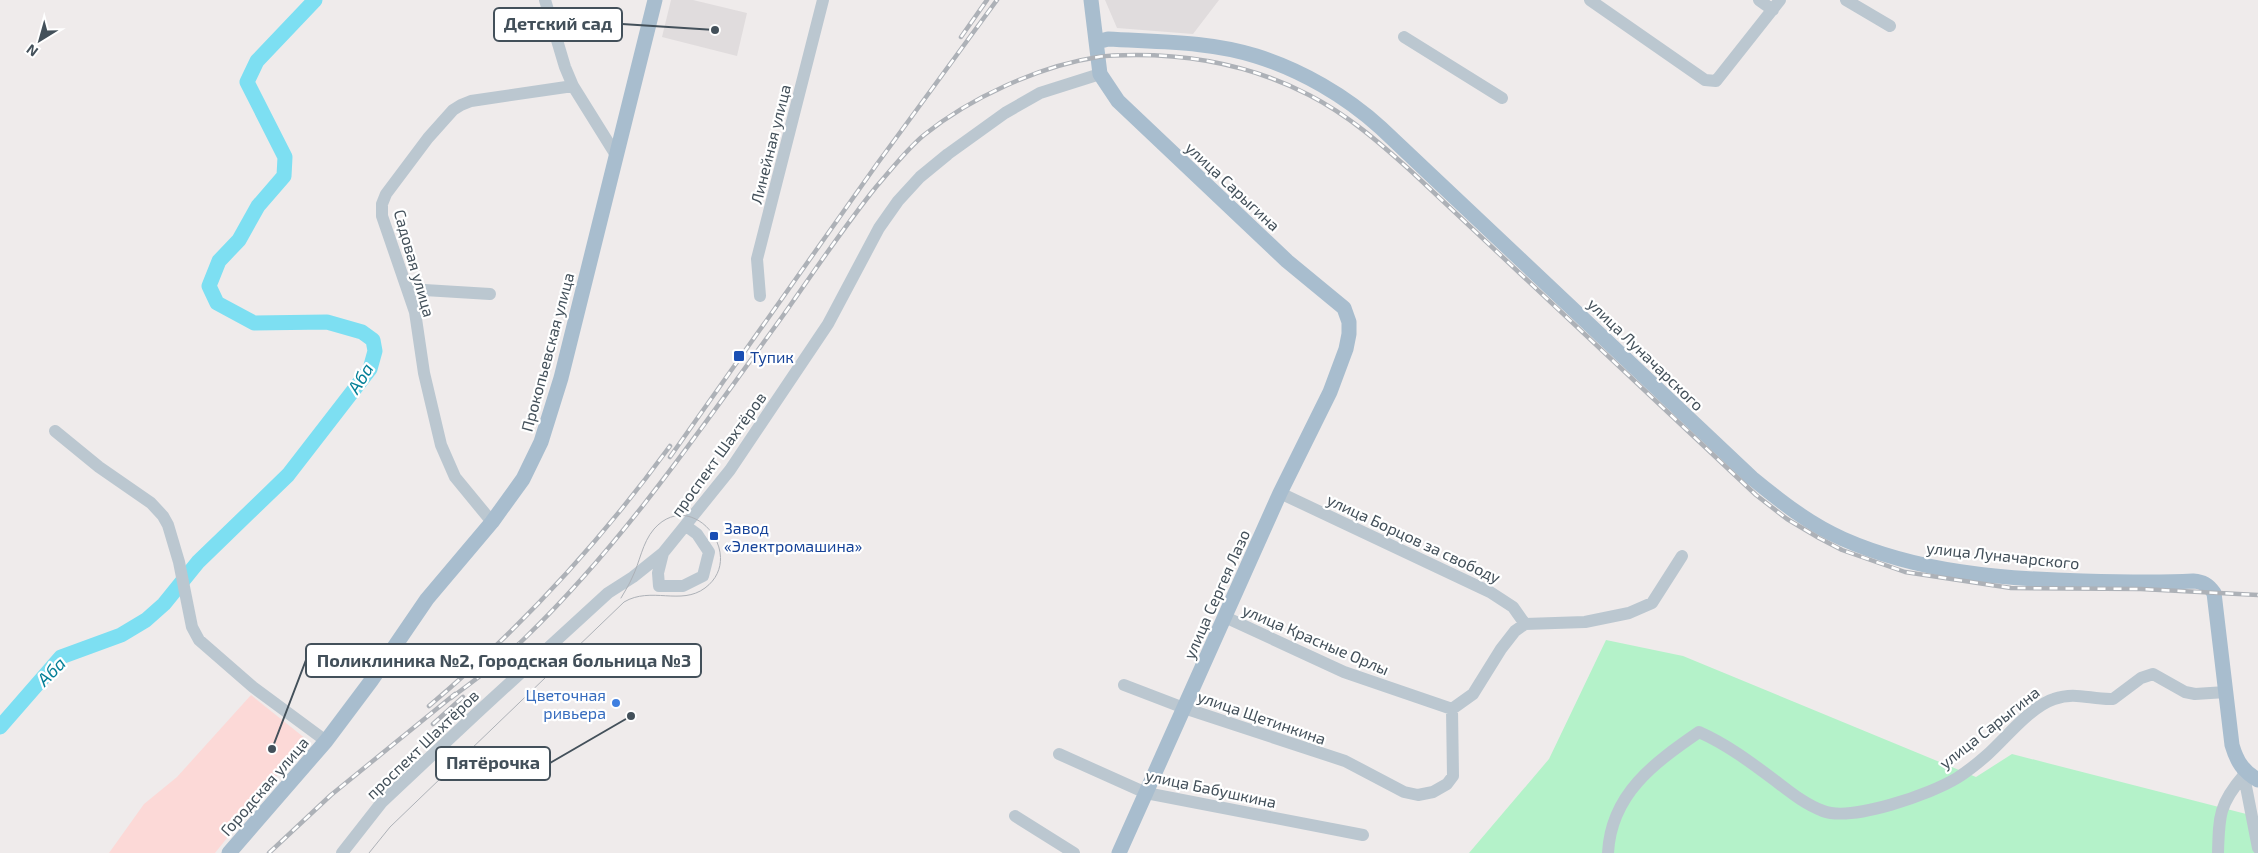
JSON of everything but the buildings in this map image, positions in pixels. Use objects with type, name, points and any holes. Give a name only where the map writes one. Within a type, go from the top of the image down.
[{"type":"main road","name":"Прокопьевская улица","points":[[326,741],[427,599],[492,522],[523,479],[541,442],[561,378],[655,0]]},
{"type":"main road","name":"улица Сарыгина","points":[[1091,0],[1092,22],[1097,42],[1100,74],[1118,101],[1287,261],[1344,308],[1349,322],[1346,349]]},
{"type":"main road","name":"улица Луначарского","points":[[1097,42],[1108,39],[1192,44],[1254,55],[1286,67],[1339,95],[1381,128],[1752,478],[1816,525],[1841,538],[1869,550],[1916,564],[1974,573],[2042,580],[2114,582],[2193,581],[2202,582],[2209,586],[2214,593],[2226,692]]},
{"type":"main road","name":"улица Сергея Лазо","points":[[1119,853],[1280,493],[1330,392],[1346,349]]},
{"type":"main road","points":[[2226,692],[2232,745],[2236,760],[2248,774]]},
{"type":"main road","name":"Городская улица","points":[[229,853],[326,741]]},
{"type":"street","points":[[545,0],[565,67],[573,86],[616,155]]},
{"type":"street","name":"Линейная улица","points":[[760,296],[757,260],[823,0]]},
{"type":"street","points":[[1590,0],[1705,80],[1716,81],[1777,5],[1759,0]]},
{"type":"street","points":[[1846,0],[1890,26]]},
{"type":"street","points":[[1404,37],[1502,98]]},
{"type":"street","name":"проспект Шахтёров","points":[[342,853],[382,802],[478,712],[608,593],[663,553],[743,452],[828,324],[879,228],[898,201],[920,177],[948,154],[1005,113],[1040,93],[1100,74]]},
{"type":"street","name":"Садовая улица","points":[[492,522],[455,477],[441,445],[424,373],[415,312],[387,233],[382,216],[382,204],[386,194],[428,138],[452,110],[471,101],[573,86]]},
{"type":"street","points":[[408,289],[490,294]]},
{"type":"street","points":[[55,431],[99,467],[159,510],[168,525],[179,562],[192,627],[199,640],[253,688],[326,741]]},
{"type":"street","name":"улица Борцов за свободу","points":[[1280,493],[1496,595],[1513,607],[1525,624]]},
{"type":"street","points":[[663,553],[658,572],[659,586],[683,586],[703,576],[709,552],[698,534],[686,526]]},
{"type":"street","points":[[1452,709],[1473,694],[1501,649],[1515,631],[1525,624],[1585,622],[1629,613],[1652,603],[1682,556]]},
{"type":"street","name":"улица Красные Орлы","points":[[1225,617],[1344,672],[1452,709]]},
{"type":"street","name":"улица Сарыгина","points":[[1608,853],[1609,834],[1619,807],[1631,787],[1654,766],[1699,732],[1717,740],[1741,756],[1801,801],[1825,812],[1846,814],[1870,810],[1928,793],[1956,778],[1987,755],[2034,711],[2052,699],[2074,694],[2113,699],[2141,678],[2153,674],[2185,692],[2195,694],[2226,692]]},
{"type":"street","name":"улица Щетинкина","points":[[1124,685],[1184,708],[1345,761],[1404,792],[1418,795],[1433,792],[1447,784],[1453,776],[1452,709]]},
{"type":"street","name":"улица Бабушкина","points":[[1059,754],[1146,793],[1363,835]]},
{"type":"street","points":[[2248,774],[2258,849]]},
{"type":"street","points":[[2218,853],[2221,811],[2228,794],[2248,774]]},
{"type":"street","points":[[1014,816],[1074,853]]},
{"type":"shaded area","points":[[671,0],[693,0],[747,13],[737,56],[662,37]]},
{"type":"shaded area","points":[[1105,0],[1219,0],[1193,34],[1117,28]]},
{"type":"shaded area","points":[[251,695],[306,739],[215,853],[109,853],[144,804],[177,777]]},
{"type":"green space","points":[[1606,640],[1683,656],[1976,777],[2012,754],[2258,817],[2258,853],[1469,853],[1549,759]]},
{"type":"waterway","name":"Аба","points":[[0,727],[61,657],[121,635],[146,620],[164,604],[198,562],[288,475],[370,369],[375,351],[373,340],[362,332],[327,322],[254,323],[217,303],[209,286],[219,261],[239,240],[258,206],[284,176],[285,157],[247,82],[257,61],[315,0]]},
{"type":"tram line","points":[[369,853],[390,827],[624,602],[634,598],[655,595],[686,596],[705,588],[717,575],[721,559],[718,544],[710,530],[698,520],[684,516],[669,518],[654,529],[644,546],[635,572],[621,598]]},
{"type":"railway","points":[[961,37],[987,0]]},
{"type":"railway","points":[[670,457],[877,164],[997,0]]},
{"type":"railway","points":[[451,698],[490,669],[517,645],[562,600],[629,523],[692,442],[876,187],[917,141],[962,108],[1006,86],[1029,76],[1075,61],[1112,55],[1181,57],[1225,64],[1289,85],[1337,111],[1376,140],[1412,172],[1756,495],[1787,519],[1842,550],[1905,572],[2011,588],[2141,589],[2258,595]]},
{"type":"railway","points":[[429,706],[463,677],[557,583],[616,516],[670,446]]},
{"type":"railway","points":[[269,853],[331,795],[455,694]]},
{"type":"railway","points":[[433,724],[463,697]]},
{"type":"place","name":"Детский сад","points":[[715,30]]},
{"type":"place","name":"Тупик","points":[[739,356]]},
{"type":"place","name":"Завод «Электромашина»","points":[[714,536]]},
{"type":"place","name":"Цветочная ривьера","points":[[616,703]]},
{"type":"place","name":"Пятёрочка","points":[[631,716]]},
{"type":"place","name":"Поликлиника №2, Городская больница №3","points":[[272,749]]}]
